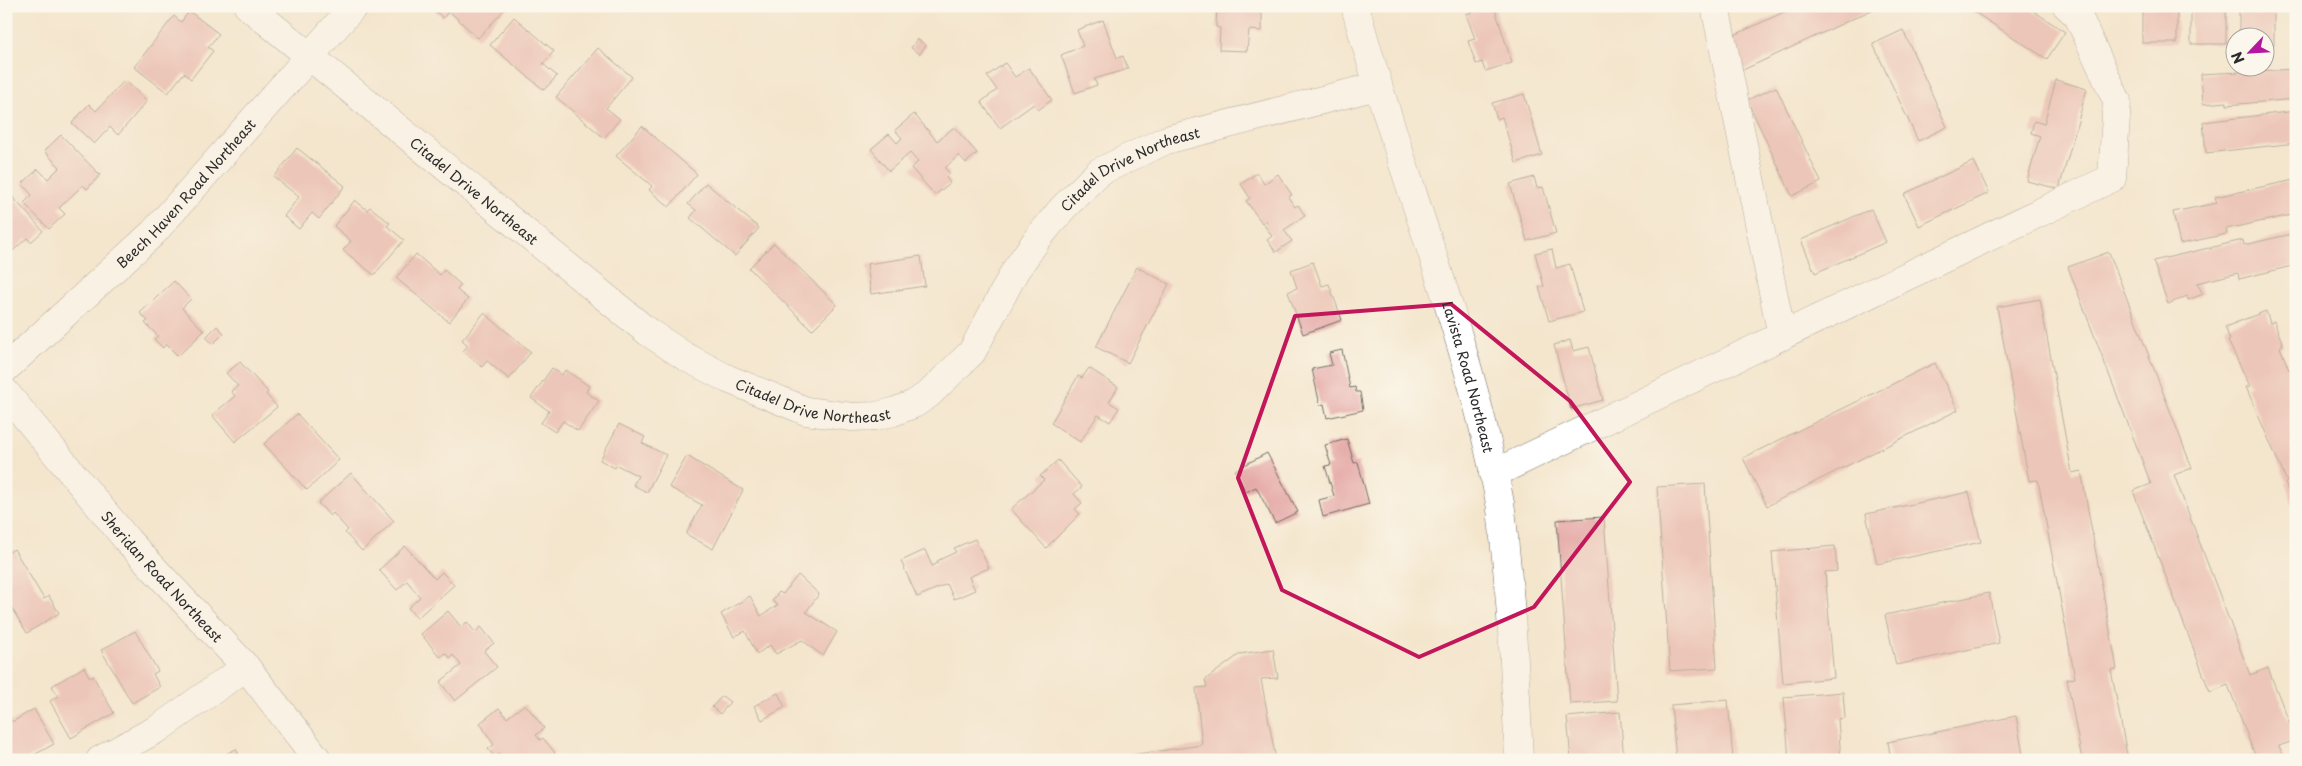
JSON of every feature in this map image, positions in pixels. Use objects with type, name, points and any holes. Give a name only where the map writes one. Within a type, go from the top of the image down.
[{"type":"street","name":"Citadel Drive Northeast","points":[[248,6],[655,337],[686,357],[728,379],[781,402],[806,411],[852,417],[876,416],[914,404],[929,394],[952,373],[972,352],[1015,271],[1038,238],[1099,172],[1166,140],[1376,86]]},
{"type":"street","name":"Beech Haven Road Northeast","points":[[6,368],[153,232],[354,6]]},
{"type":"street","name":"Lavista Road Northeast","points":[[1355,6],[1376,86],[1461,347],[1485,432],[1500,505],[1509,583],[1519,760]]},
{"type":"street","points":[[1716,6],[1782,336]]},
{"type":"street","points":[[1493,474],[2112,178],[2117,101],[2078,16],[2067,6]]},
{"type":"street","name":"Sheridan Road Northeast","points":[[6,393],[128,541],[246,668],[318,760]]},
{"type":"street","points":[[100,760],[159,728],[246,668]]},
{"type":"highlighted area","points":[[1451,304],[1570,401],[1630,482],[1534,607],[1419,657],[1282,590],[1238,478],[1295,316]]},
{"type":"building","points":[[430,6],[508,6],[478,38],[449,11],[443,18]]},
{"type":"building","points":[[1217,6],[1262,6],[1262,31],[1249,30],[1247,51],[1219,50],[1220,28],[1216,27]]},
{"type":"building","points":[[1494,6],[1512,63],[1485,71],[1482,62],[1476,64],[1468,41],[1475,39],[1466,14]]},
{"type":"building","points":[[1797,6],[1880,6],[1743,70],[1728,38]]},
{"type":"building","points":[[1965,6],[2026,6],[2065,32],[2047,59]]},
{"type":"building","points":[[2142,8],[2177,8],[2177,43],[2142,43]]},
{"type":"building","points":[[2239,8],[2274,9],[2274,28],[2239,28]]},
{"type":"building","points":[[2191,9],[2226,9],[2224,44],[2191,44]]},
{"type":"building","points":[[189,11],[219,34],[208,47],[213,51],[191,79],[184,73],[168,93],[134,67],[174,16],[181,22]]},
{"type":"building","points":[[514,17],[554,51],[543,64],[557,76],[544,90],[490,45]]},
{"type":"building","points":[[1103,20],[1117,58],[1123,56],[1128,69],[1094,79],[1097,85],[1075,93],[1061,55],[1083,46],[1077,30]]},
{"type":"building","points":[[1903,30],[1947,127],[1918,141],[1873,44]]},
{"type":"building","points":[[917,39],[926,45],[920,54],[911,48]]},
{"type":"building","points":[[598,48],[632,77],[606,108],[620,119],[604,138],[556,97]]},
{"type":"building","points":[[1005,63],[1015,77],[1029,68],[1052,100],[1038,110],[1034,104],[1000,128],[981,102],[997,90],[987,76]]},
{"type":"building","points":[[2296,69],[2296,99],[2227,105],[2227,102],[2203,104],[2201,74],[2224,73],[2224,78],[2274,78],[2274,70]]},
{"type":"building","points":[[125,80],[147,101],[118,135],[110,127],[94,144],[72,123],[89,104],[96,111]]},
{"type":"building","points":[[2056,80],[2087,89],[2059,189],[2027,181],[2040,136],[2031,133],[2034,121],[2044,124]]},
{"type":"building","points":[[1776,87],[1821,182],[1792,196],[1747,100]]},
{"type":"building","points":[[1524,94],[1542,155],[1516,163],[1502,117],[1497,119],[1492,103]]},
{"type":"building","points":[[2296,111],[2296,143],[2206,153],[2203,122]]},
{"type":"building","points":[[914,114],[937,141],[954,127],[977,153],[966,163],[959,155],[945,168],[950,174],[946,177],[950,183],[935,195],[911,168],[918,162],[910,153],[889,171],[871,149],[889,134],[897,143],[902,138],[895,130]]},
{"type":"building","points":[[642,126],[697,174],[669,207],[649,190],[652,186],[616,156]]},
{"type":"building","points":[[61,135],[100,175],[87,189],[83,185],[59,208],[65,214],[49,229],[24,203],[32,195],[22,184],[38,169],[48,179],[60,167],[44,151]]},
{"type":"building","points":[[297,148],[345,186],[319,219],[312,213],[299,229],[284,216],[299,197],[274,177]]},
{"type":"building","points":[[1974,161],[1989,193],[1919,226],[1904,194]]},
{"type":"building","points":[[1257,173],[1264,184],[1278,174],[1292,195],[1288,197],[1295,207],[1298,205],[1305,216],[1284,230],[1292,241],[1276,252],[1267,240],[1272,236],[1264,225],[1268,223],[1266,220],[1262,223],[1246,201],[1250,198],[1241,184]]},
{"type":"building","points":[[1534,177],[1537,188],[1543,187],[1556,233],[1527,241],[1510,184]]},
{"type":"building","points":[[2294,180],[2296,214],[2226,229],[2227,234],[2180,244],[2173,212],[2217,203],[2215,197]]},
{"type":"building","points":[[706,183],[759,228],[735,256],[690,218],[696,210],[688,204]]},
{"type":"building","points":[[9,193],[43,231],[31,242],[27,238],[6,257],[6,196]]},
{"type":"building","points":[[355,200],[367,210],[370,207],[390,223],[387,226],[404,240],[374,275],[343,250],[351,241],[334,226]]},
{"type":"building","points":[[1871,209],[1886,242],[1815,273],[1801,240]]},
{"type":"building","points":[[2296,233],[2296,265],[2239,279],[2238,273],[2197,283],[2203,294],[2188,300],[2187,296],[2168,304],[2153,261],[2243,240],[2244,245]]},
{"type":"building","points":[[774,243],[837,305],[812,330],[749,268]]},
{"type":"building","points":[[1552,249],[1556,268],[1570,264],[1583,312],[1549,321],[1539,287],[1544,286],[1535,253]]},
{"type":"building","points":[[2109,252],[2192,468],[2174,475],[2250,675],[2268,668],[2296,740],[2279,746],[2285,760],[2243,760],[2255,755],[2228,685],[2210,692],[2133,491],[2151,484],[2068,267]]},
{"type":"building","points":[[416,254],[440,275],[444,270],[461,285],[457,290],[468,299],[449,322],[396,278]]},
{"type":"building","points":[[921,256],[925,286],[871,294],[867,264]]},
{"type":"building","points":[[1313,262],[1322,286],[1329,284],[1342,320],[1303,334],[1288,292],[1297,288],[1291,270]]},
{"type":"building","points":[[1137,267],[1169,284],[1128,363],[1096,347]]},
{"type":"building","points":[[174,281],[191,299],[182,308],[204,331],[178,356],[166,344],[163,348],[154,339],[158,336],[145,323],[148,321],[140,313]]},
{"type":"building","points":[[2040,299],[2072,473],[2081,471],[2117,669],[2111,670],[2128,760],[2082,760],[2067,679],[2075,678],[2038,480],[2029,481],[1997,307]]},
{"type":"building","points":[[2266,311],[2270,323],[2274,321],[2283,345],[2280,347],[2289,370],[2293,369],[2296,377],[2294,507],[2285,483],[2287,482],[2246,387],[2250,386],[2228,341],[2230,340],[2225,327]]},
{"type":"building","points":[[484,313],[531,352],[509,379],[487,361],[482,367],[463,351],[468,345],[462,340]]},
{"type":"building","points":[[217,326],[224,333],[213,344],[206,337]]},
{"type":"building","points":[[1570,340],[1573,351],[1589,347],[1603,400],[1571,409],[1554,345]]},
{"type":"building","points":[[1342,350],[1350,388],[1355,387],[1356,392],[1360,392],[1363,410],[1327,418],[1324,404],[1320,405],[1312,369],[1332,365],[1329,353]]},
{"type":"building","points":[[240,362],[268,392],[266,394],[277,407],[235,442],[212,415],[235,396],[231,391],[238,386],[226,373]]},
{"type":"building","points":[[1935,363],[1958,410],[1767,506],[1743,458]]},
{"type":"building","points":[[552,368],[562,375],[565,370],[589,386],[586,392],[599,401],[578,431],[563,421],[555,432],[541,423],[549,411],[531,398]]},
{"type":"building","points":[[1089,368],[1118,387],[1109,402],[1119,408],[1110,422],[1098,415],[1080,442],[1051,423],[1078,376],[1082,378]]},
{"type":"building","points":[[297,414],[339,460],[307,490],[264,444]]},
{"type":"building","points":[[619,424],[645,437],[642,443],[666,455],[647,492],[633,485],[638,476],[617,465],[615,468],[600,460]]},
{"type":"building","points":[[1347,439],[1354,463],[1358,462],[1369,504],[1323,517],[1319,500],[1334,496],[1325,466],[1331,465],[1325,445]]},
{"type":"building","points":[[1267,453],[1298,512],[1275,523],[1256,487],[1246,492],[1235,470]]},
{"type":"building","points":[[687,456],[743,490],[713,549],[686,534],[702,505],[669,487]]},
{"type":"building","points":[[1058,460],[1082,487],[1074,494],[1082,503],[1075,509],[1080,514],[1046,548],[1011,509],[1044,480],[1040,476]]},
{"type":"building","points":[[351,473],[394,521],[362,551],[345,533],[348,530],[333,513],[330,516],[318,503]]},
{"type":"building","points":[[1705,484],[1717,668],[1670,671],[1657,487]]},
{"type":"building","points":[[1969,492],[1981,542],[1877,564],[1866,514]]},
{"type":"building","points":[[1604,517],[1617,701],[1570,704],[1557,520]]},
{"type":"building","points":[[975,539],[989,568],[969,577],[975,590],[954,599],[947,584],[917,597],[901,561],[925,550],[932,566],[938,563],[937,561],[956,552],[954,548]]},
{"type":"building","points":[[405,546],[435,579],[442,572],[454,585],[417,618],[408,608],[420,597],[407,581],[397,590],[379,570]]},
{"type":"building","points":[[1835,546],[1837,571],[1825,572],[1834,678],[1783,683],[1772,552]]},
{"type":"building","points":[[14,549],[44,599],[49,596],[59,613],[27,633],[11,607],[6,609],[6,554]]},
{"type":"building","points":[[798,575],[819,594],[806,612],[837,632],[823,656],[802,640],[776,654],[770,645],[757,654],[745,631],[734,637],[721,614],[750,596],[761,616],[778,605],[772,601],[779,592],[783,594]]},
{"type":"building","points":[[1989,593],[1999,643],[1896,665],[1885,615]]},
{"type":"building","points":[[448,611],[461,627],[467,622],[475,632],[481,627],[494,643],[484,651],[497,667],[455,701],[440,682],[461,665],[453,655],[450,658],[445,653],[440,657],[421,634]]},
{"type":"building","points":[[135,631],[158,671],[153,674],[160,687],[132,703],[101,650]]},
{"type":"building","points":[[1273,649],[1278,678],[1261,679],[1276,760],[1095,760],[1202,745],[1196,688],[1207,687],[1205,680],[1240,654]]},
{"type":"building","points":[[84,667],[90,678],[93,676],[114,713],[71,738],[50,701],[58,696],[52,686]]},
{"type":"building","points":[[1843,692],[1845,718],[1838,719],[1841,760],[1789,760],[1784,697]]},
{"type":"building","points":[[778,693],[785,707],[762,720],[754,706]]},
{"type":"building","points":[[722,696],[730,702],[720,714],[712,707]]},
{"type":"building","points":[[1728,700],[1733,760],[1676,760],[1671,705]]},
{"type":"building","points":[[525,704],[544,728],[536,735],[540,740],[543,738],[555,753],[546,760],[504,760],[499,754],[495,757],[488,749],[494,745],[480,723],[499,708],[507,718]]},
{"type":"building","points":[[34,709],[54,744],[25,760],[6,760],[6,711],[12,722]]},
{"type":"building","points":[[1620,712],[1624,760],[1571,760],[1567,717]]},
{"type":"building","points":[[2016,716],[2024,760],[1891,760],[1888,742]]},
{"type":"building","points":[[236,749],[241,760],[213,760]]}]
